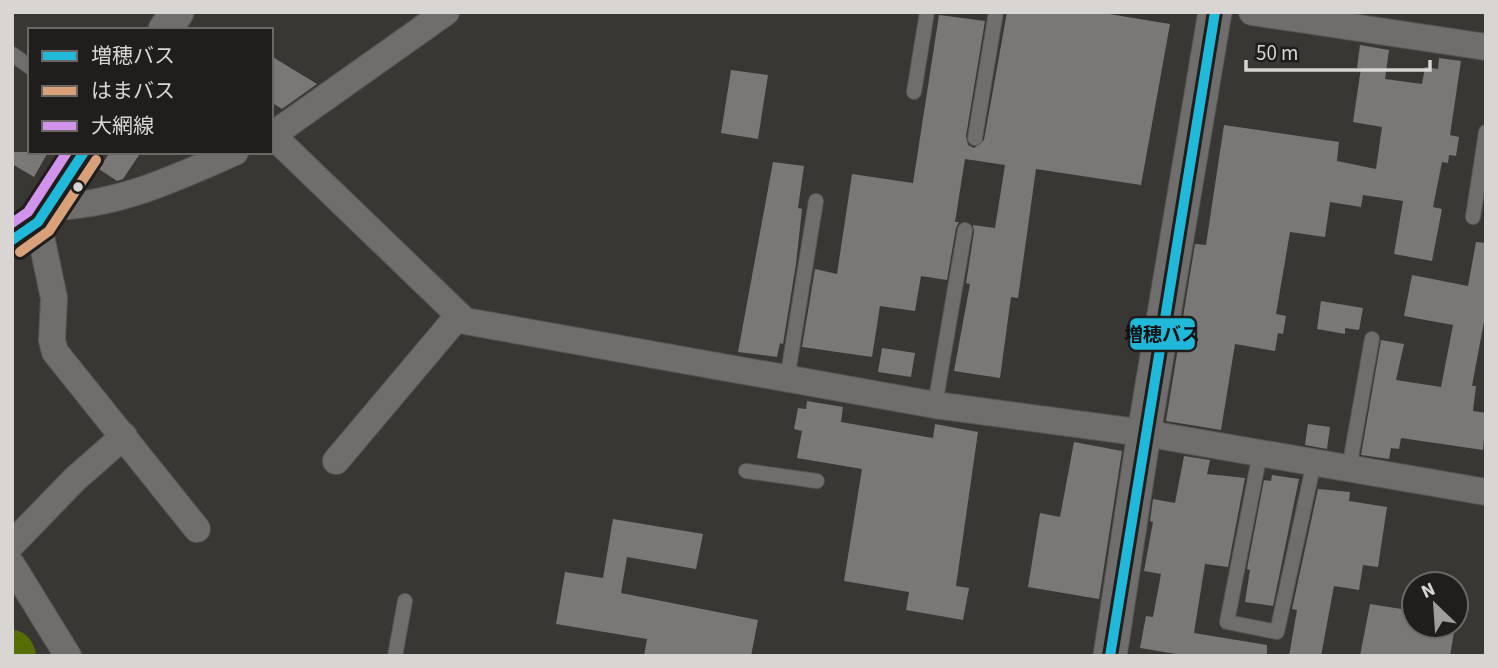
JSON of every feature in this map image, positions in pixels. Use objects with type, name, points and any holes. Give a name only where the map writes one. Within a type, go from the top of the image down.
[{"type":"street","points":[[166,28],[177,12]]},
{"type":"street","points":[[273,135],[446,12]]},
{"type":"street","points":[[1110,656],[1144,433],[1215,12]]},
{"type":"street","points":[[1251,12],[1486,47]]},
{"type":"street","points":[[273,137],[465,321],[935,405],[1144,433],[1486,492]]},
{"type":"street","points":[[33,223],[83,154]]},
{"type":"street","points":[[33,223],[153,188],[230,154]]},
{"type":"street","points":[[33,223],[54,298],[55,352],[197,529]]},
{"type":"street","points":[[336,461],[460,315]]},
{"type":"street","points":[[12,544],[75,479],[124,436]]},
{"type":"street","points":[[12,565],[68,656]]},
{"type":"lane","points":[[914,92],[927,12]]},
{"type":"lane","points":[[975,138],[996,12]]},
{"type":"lane","points":[[12,54],[28,66]]},
{"type":"lane","points":[[1473,218],[1486,132]]},
{"type":"lane","points":[[787,380],[816,201]]},
{"type":"lane","points":[[935,405],[965,230]]},
{"type":"lane","points":[[1349,470],[1372,339]]},
{"type":"lane","points":[[1260,453],[1227,622],[1277,632],[1314,462]]},
{"type":"lane","points":[[746,471],[817,481]]},
{"type":"lane","points":[[396,656],[405,601]]},
{"type":"building","points":[[1007,12],[1097,12],[1170,24],[1141,185],[1036,169],[1018,298],[1011,297],[1000,378],[954,371],[970,284],[966,283],[973,225],[995,228],[1005,165],[965,159],[955,222],[959,222],[947,280],[921,276],[915,311],[880,306],[872,357],[802,347],[815,269],[837,274],[852,174],[913,183],[939,15],[985,21],[966,136],[968,145],[974,148],[984,140]]},
{"type":"building","points":[[1360,45],[1389,50],[1385,79],[1422,84],[1425,67],[1438,69],[1439,58],[1461,61],[1450,135],[1459,137],[1456,156],[1449,155],[1448,163],[1442,162],[1433,207],[1442,209],[1432,261],[1394,254],[1403,201],[1363,195],[1361,207],[1330,202],[1325,237],[1290,232],[1276,314],[1286,316],[1283,334],[1278,333],[1275,351],[1235,344],[1221,430],[1166,421],[1195,244],[1206,245],[1224,125],[1339,142],[1337,161],[1376,169],[1382,127],[1353,122],[1361,68],[1357,68]]},
{"type":"building","points":[[273,57],[317,84],[282,109],[273,103]]},
{"type":"building","points":[[731,70],[768,75],[758,139],[721,133]]},
{"type":"building","points":[[12,152],[47,154],[34,177],[12,164]]},
{"type":"building","points":[[109,154],[140,154],[123,179],[117,181],[99,169]]},
{"type":"building","points":[[773,162],[804,166],[798,208],[802,209],[796,264],[783,344],[780,343],[777,357],[738,352]]},
{"type":"building","points":[[1476,242],[1486,243],[1486,311],[1472,386],[1476,386],[1473,411],[1486,413],[1483,450],[1401,438],[1399,449],[1391,448],[1389,459],[1361,455],[1381,340],[1404,344],[1396,380],[1441,387],[1453,325],[1404,316],[1412,275],[1468,286]]},
{"type":"building","points":[[1321,301],[1363,308],[1359,330],[1345,328],[1345,334],[1317,329]]},
{"type":"building","points":[[882,348],[915,353],[911,377],[878,372]]},
{"type":"building","points":[[807,401],[843,407],[841,422],[933,438],[935,424],[978,432],[956,586],[969,588],[963,620],[906,610],[909,592],[844,581],[862,469],[797,458],[802,431],[794,429],[798,408],[806,409]]},
{"type":"building","points":[[1308,424],[1330,427],[1327,449],[1305,445]]},
{"type":"building","points":[[1074,442],[1122,451],[1099,599],[1028,587],[1040,513],[1060,517]]},
{"type":"building","points":[[1184,456],[1210,460],[1207,474],[1245,478],[1228,567],[1205,564],[1194,633],[1267,645],[1267,656],[1188,656],[1140,648],[1146,616],[1153,617],[1161,574],[1144,571],[1153,522],[1150,521],[1153,499],[1175,503]]},
{"type":"building","points":[[1272,475],[1299,479],[1273,606],[1245,602],[1250,570],[1247,569],[1264,480],[1271,481]]},
{"type":"building","points":[[1318,489],[1350,492],[1349,501],[1387,507],[1378,567],[1363,565],[1359,590],[1334,586],[1321,656],[1289,656],[1297,610],[1292,609]]},
{"type":"building","points":[[613,519],[703,534],[696,569],[627,557],[621,593],[758,620],[751,656],[644,656],[647,639],[556,624],[565,572],[603,578]]},
{"type":"building","points":[[1370,604],[1400,609],[1400,640],[1453,640],[1450,656],[1360,656]]},
{"type":"waterway","points":[[12,652],[14,656]]},
{"type":"transit line","name":"増穂バス","points":[[1110,656],[1215,12]]},
{"type":"transit line","name":"大網線","points":[[12,223],[28,212],[66,154]]},
{"type":"transit line","name":"増穂バス","points":[[12,240],[38,222],[83,154]]},
{"type":"transit line","name":"はまバス","points":[[20,252],[49,231],[96,160]]}]
